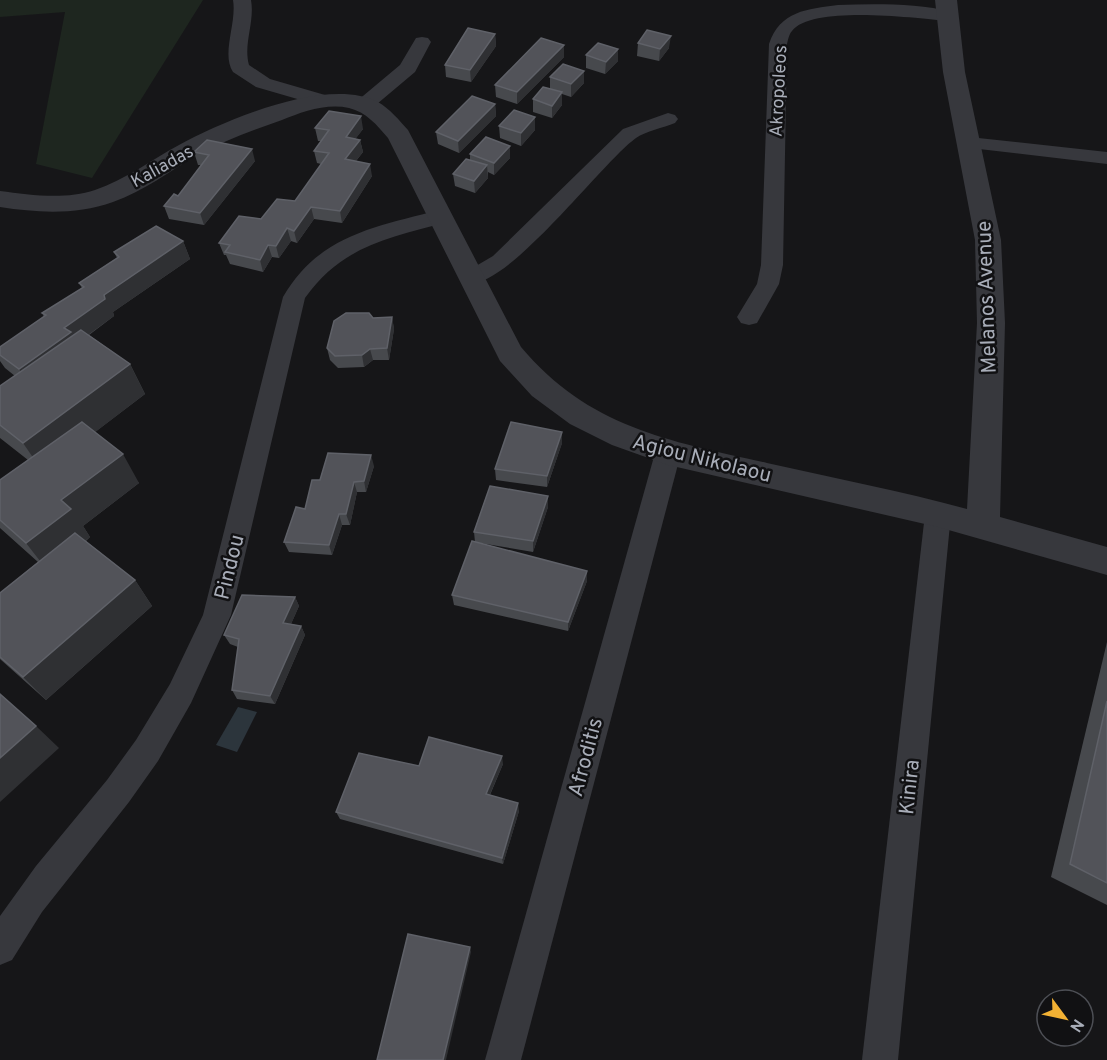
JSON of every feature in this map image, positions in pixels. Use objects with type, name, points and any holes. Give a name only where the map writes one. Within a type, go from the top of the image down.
[{"type":"street","points":[[242,0],[245,16],[243,32],[236,53],[240,69],[263,82],[318,99]]},
{"type":"street","name":"Akropoleos","points":[[750,318],[768,284],[772,265],[778,44],[786,26],[800,15],[828,7],[946,8]]},
{"type":"street","name":"Melanos Avenue","points":[[946,8],[988,240],[991,323],[983,526]]},
{"type":"street","points":[[364,105],[403,74],[422,42]]},
{"type":"street","name":"Agiou Nikolaou","points":[[318,99],[364,105],[378,111],[399,135],[510,353],[523,371],[539,386],[568,408],[599,427],[631,441],[668,453],[938,514],[1107,561]]},
{"type":"street","name":"Kaliadas","points":[[0,199],[62,204],[77,203],[106,195],[219,135],[318,99]]},
{"type":"street","points":[[472,278],[501,261],[630,133],[668,119]]},
{"type":"street","points":[[969,143],[1107,158]]},
{"type":"street","name":"Pindou","points":[[0,948],[35,892],[135,769],[168,717],[218,615],[294,297],[307,276],[336,250],[359,240],[439,216]]},
{"type":"street","name":"Afroditis","points":[[503,1060],[668,453]]},
{"type":"street","name":"Kinira","points":[[880,1060],[938,514]]},
{"type":"shaded area","points":[[0,0],[203,0],[92,178],[36,164],[65,12],[0,17]]},
{"type":"shaded area","points":[[238,707],[257,712],[237,752],[216,745]]},
{"type":"building","points":[[468,28],[495,34],[470,70],[445,65]]},
{"type":"building","points":[[647,30],[671,36],[660,49],[638,43]]},
{"type":"building","points":[[541,38],[564,45],[517,92],[495,85]]},
{"type":"building","points":[[598,43],[618,49],[606,62],[586,55]]},
{"type":"building","points":[[563,64],[584,71],[571,84],[550,77]]},
{"type":"building","points":[[543,87],[562,92],[552,106],[533,99]]},
{"type":"building","points":[[472,96],[495,104],[458,141],[436,132]]},
{"type":"building","points":[[514,110],[535,117],[521,133],[499,126]]},
{"type":"building","points":[[329,111],[361,116],[346,137],[360,140],[345,159],[370,164],[340,211],[311,207],[294,231],[287,228],[276,246],[268,245],[260,260],[225,252],[230,245],[219,243],[239,216],[261,219],[277,199],[295,201],[329,153],[314,151],[329,130],[315,128]]},
{"type":"building","points":[[486,137],[510,146],[494,163],[470,154]]},
{"type":"building","points":[[207,140],[252,149],[200,213],[164,206],[174,194],[178,196],[209,155],[194,152]]},
{"type":"building","points":[[466,159],[487,165],[474,181],[453,174]]},
{"type":"building","points":[[156,226],[183,241],[104,295],[105,299],[64,328],[71,332],[19,369],[0,355],[0,347],[46,315],[42,313],[84,287],[79,283],[119,257],[114,252]]},
{"type":"building","points":[[346,313],[369,313],[373,318],[392,317],[387,348],[370,349],[362,355],[335,356],[327,348],[334,321]]},
{"type":"building","points":[[81,330],[130,364],[23,443],[0,425],[0,386]]},
{"type":"building","points":[[82,422],[123,454],[61,500],[71,509],[26,543],[0,520],[0,480]]},
{"type":"building","points":[[511,422],[562,432],[547,476],[495,469]]},
{"type":"building","points":[[328,453],[371,455],[364,481],[354,482],[346,514],[339,514],[329,545],[284,542],[296,507],[305,509],[312,480],[320,480]]},
{"type":"building","points":[[490,486],[548,496],[533,541],[474,532]]},
{"type":"building","points":[[75,533],[135,580],[23,677],[0,657],[0,593]]},
{"type":"building","points":[[472,541],[587,571],[568,622],[452,595]]},
{"type":"building","points":[[242,595],[295,597],[283,623],[301,626],[270,696],[232,690],[239,639],[224,635]]},
{"type":"building","points":[[0,694],[36,726],[0,758]]},
{"type":"building","points":[[1107,701],[1107,883],[1070,864]]},
{"type":"building","points":[[429,737],[502,756],[486,794],[518,803],[502,858],[336,812],[359,753],[419,766]]},
{"type":"building","points":[[408,934],[470,947],[443,1060],[377,1060]]}]
